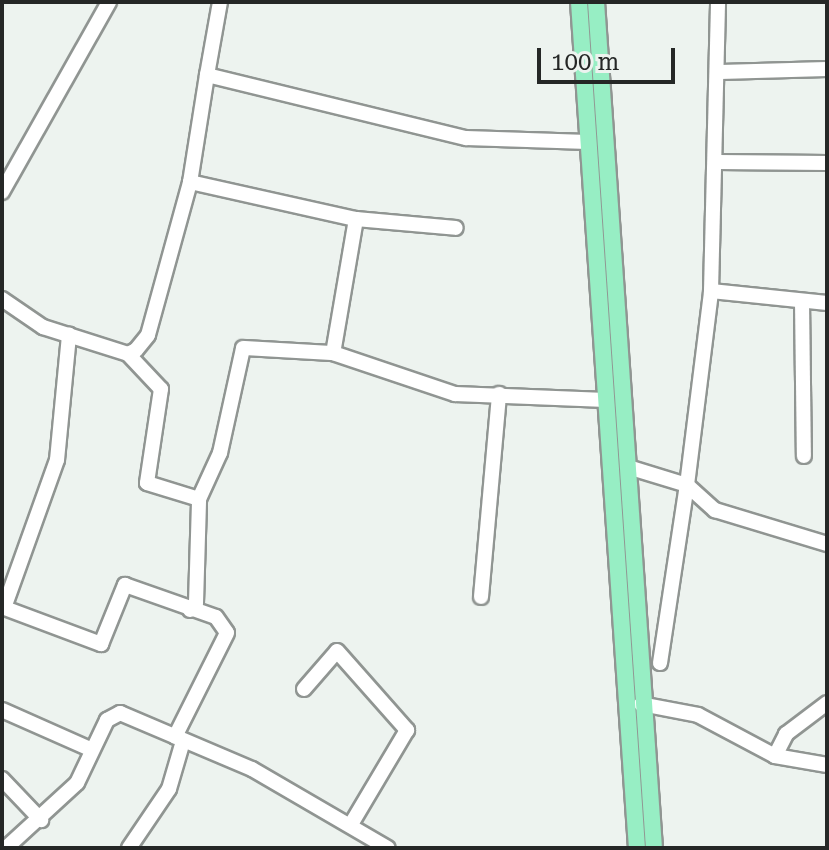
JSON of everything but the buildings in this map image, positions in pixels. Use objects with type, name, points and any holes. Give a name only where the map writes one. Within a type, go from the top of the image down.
[{"type":"main road","points":[[579,2],[588,142],[612,362],[628,467],[641,704],[654,848]]},
{"type":"main road","points":[[596,2],[612,362],[606,400],[637,848]]},
{"type":"street","points":[[2,192],[109,2]]},
{"type":"street","points":[[128,354],[148,335],[190,182],[220,2]]},
{"type":"street","points":[[660,663],[687,485],[711,291],[718,162],[718,2]]},
{"type":"street","points":[[720,72],[827,69]]},
{"type":"street","points":[[207,75],[466,138],[588,142]]},
{"type":"street","points":[[718,162],[827,163]]},
{"type":"street","points":[[190,182],[356,219],[456,228]]},
{"type":"street","points":[[333,353],[356,219]]},
{"type":"street","points":[[711,291],[827,303]]},
{"type":"street","points":[[2,299],[69,335],[128,354],[161,389],[147,483],[199,499]]},
{"type":"street","points":[[802,301],[804,456]]},
{"type":"street","points":[[69,335],[57,460],[3,608],[101,644],[125,585],[216,617],[227,633],[179,739],[169,789],[129,848]]},
{"type":"street","points":[[190,610],[196,603],[199,499],[220,453],[243,348],[333,353],[444,392],[606,400]]},
{"type":"street","points":[[481,597],[499,394]]},
{"type":"street","points":[[628,467],[687,485],[715,510],[827,544]]},
{"type":"street","points":[[304,689],[337,651],[407,730],[353,821]]},
{"type":"street","points":[[775,756],[786,734],[827,703]]},
{"type":"street","points":[[641,704],[698,715],[775,756],[827,765]]},
{"type":"street","points":[[2,710],[90,749],[93,758],[77,783],[41,820],[6,848]]},
{"type":"street","points":[[90,749],[120,713],[353,821],[388,848]]},
{"type":"street","points":[[2,779],[41,820]]}]
